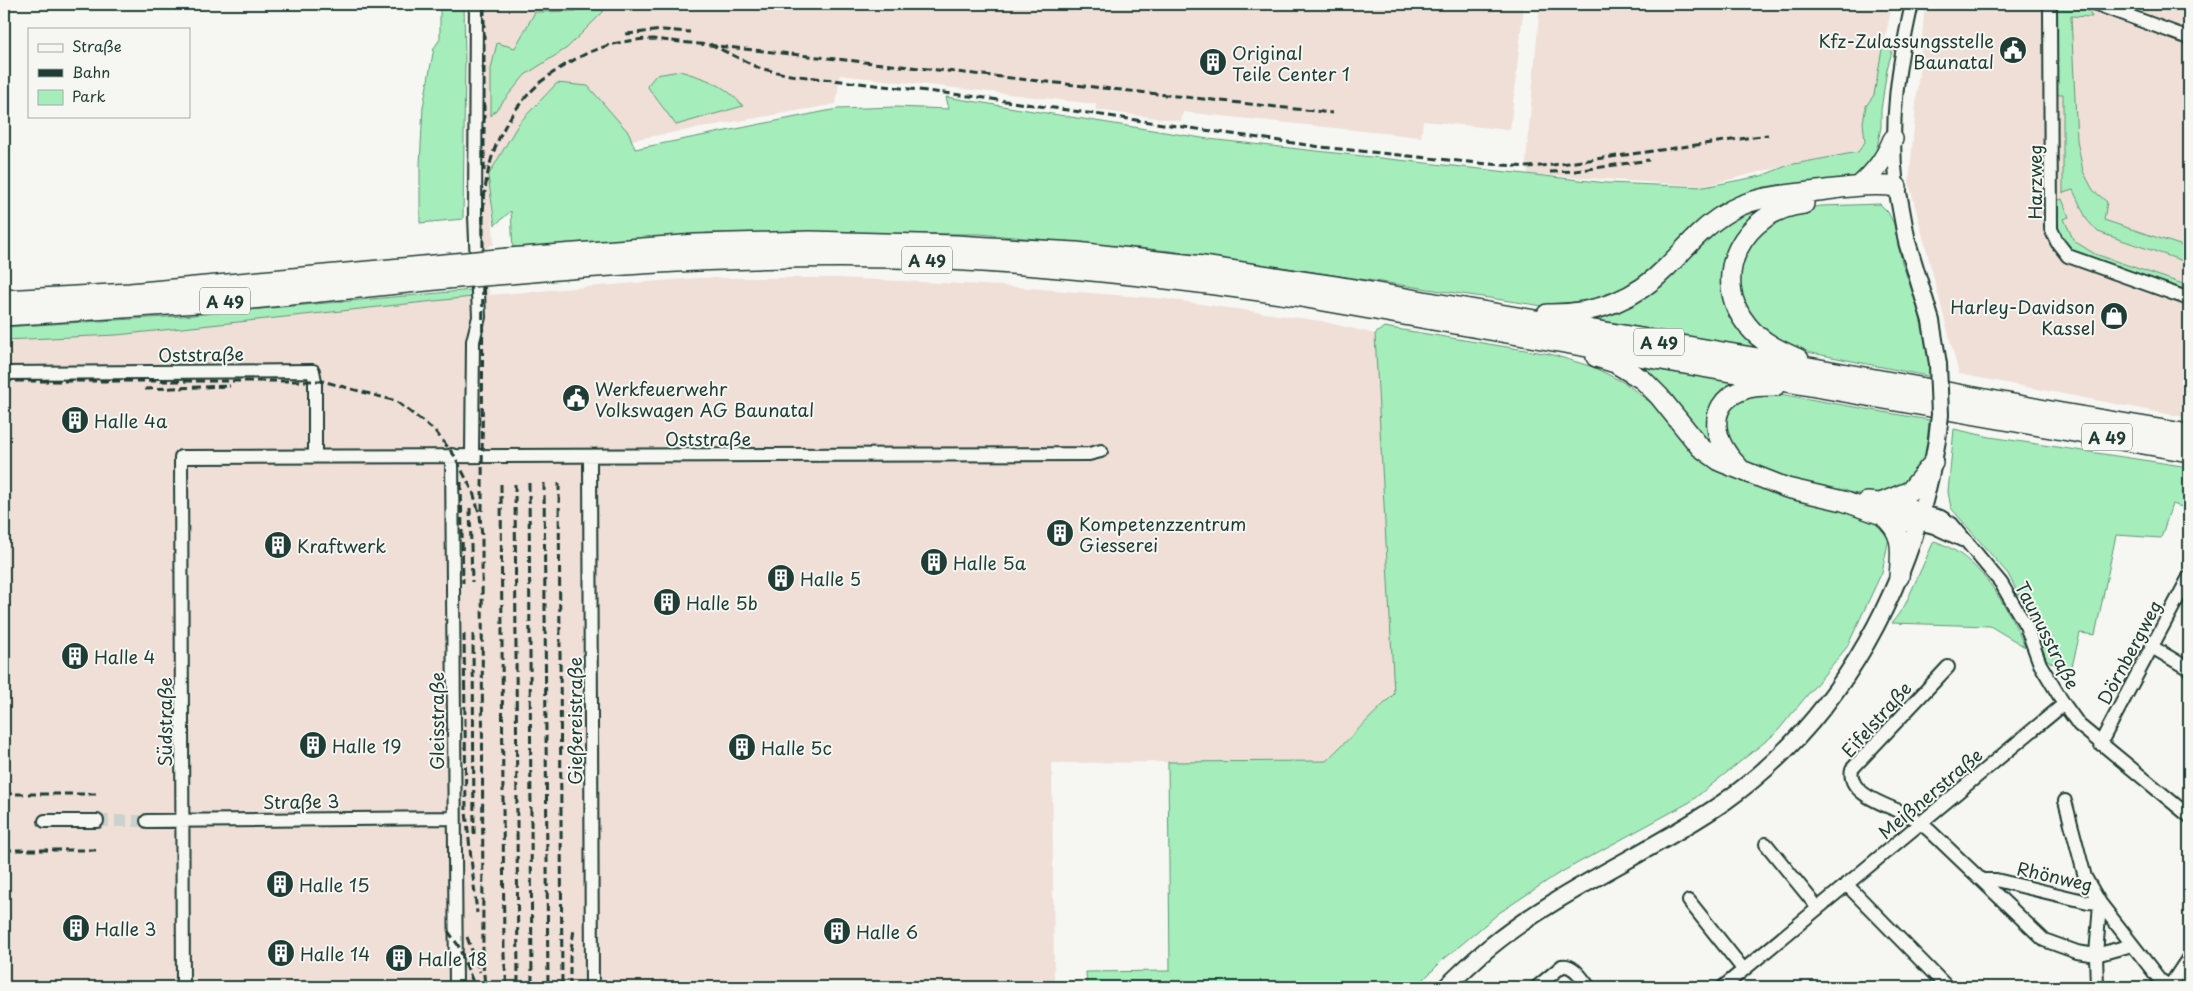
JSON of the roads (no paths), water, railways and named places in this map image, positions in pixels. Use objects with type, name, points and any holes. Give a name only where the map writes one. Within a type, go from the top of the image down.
[{"type":"highway","points":[[1859,186],[1870,177],[1886,157],[1893,139]]},
{"type":"highway","points":[[1486,312],[1566,315],[1610,306],[1647,286],[1715,220],[1740,205],[1771,197],[1859,186],[1883,185],[1898,191]]},
{"type":"highway","points":[[1833,372],[1774,347],[1758,336],[1746,324],[1737,308],[1732,290],[1732,271],[1737,251],[1754,226],[1769,214],[1786,207],[1898,191]]},
{"type":"highway","name":"A 49","points":[[4,300],[508,266],[696,244],[810,241],[956,245],[1076,252],[1203,266],[1336,286],[1833,372],[2062,414],[2189,434]]},
{"type":"highway","name":"A 49","points":[[508,266],[611,265],[811,258],[946,260],[1072,268],[1193,281],[1295,296],[1572,343],[2189,452]]},
{"type":"highway","name":"A 49","points":[[4,316],[242,300],[445,271]]},
{"type":"highway","points":[[1572,343],[1591,356],[1605,359],[1625,368],[1643,380],[1659,396],[1707,454],[1721,462],[1787,488],[1920,517]]},
{"type":"highway","points":[[1747,473],[1729,457],[1718,439],[1717,419],[1722,405],[1733,394],[1746,388],[1809,385]]},
{"type":"highway","points":[[1882,509],[1910,491],[1921,480],[1933,462]]},
{"type":"highway","points":[[1882,509],[1898,534],[1901,548],[1899,577]]},
{"type":"main road","points":[[1446,987],[1492,945],[1541,911],[1724,802],[1764,770],[1810,724],[1856,660],[1881,617],[1899,577],[1920,517],[1933,462],[1940,415],[1938,364],[1930,321],[1907,242],[1898,191]]},
{"type":"street","points":[[472,455],[473,341],[479,317],[475,216],[476,4]]},
{"type":"street","points":[[1898,191],[1893,139],[1899,67],[1912,4]]},
{"type":"street","name":"Harzweg","points":[[2050,4],[2051,229],[2057,242],[2068,256],[2189,299]]},
{"type":"street","points":[[2096,4],[2189,38]]},
{"type":"street","name":"Oststraße","points":[[4,373],[313,371],[315,381],[315,456]]},
{"type":"street","name":"Oststraße","points":[[181,456],[1089,454],[1101,451]]},
{"type":"street","name":"Gleisstraße","points":[[452,455],[456,987]]},
{"type":"street","name":"Südstraße","points":[[181,456],[183,987]]},
{"type":"street","name":"Gießereistraße","points":[[590,456],[592,987]]},
{"type":"street","name":"Taunusstraße","points":[[1920,517],[1947,520],[1993,572],[2012,599],[2026,626],[2040,664],[2079,725],[2189,816]]},
{"type":"street","name":"Dörnbergweg","points":[[2100,744],[2189,576]]},
{"type":"street","points":[[2152,648],[2189,669]]},
{"type":"street","name":"Eifelstraße","points":[[1920,823],[1906,814],[1877,802],[1857,788],[1851,775],[1856,764],[1948,667]]},
{"type":"street","name":"Meißnerstraße","points":[[1727,986],[1846,884],[2064,704]]},
{"type":"street","points":[[2065,801],[2085,877],[2100,903],[2096,955],[2097,987]]},
{"type":"street","name":"Straße 3","points":[[147,821],[454,818]]},
{"type":"street","points":[[45,821],[97,821]]},
{"type":"street","points":[[1920,823],[1983,880],[2044,940],[2077,952],[2096,955],[2132,945]]},
{"type":"street","points":[[1766,844],[1818,908]]},
{"type":"street","name":"Rhönweg","points":[[1983,880],[1996,880],[2088,902],[2100,903],[2160,980],[2169,987]]},
{"type":"street","points":[[1846,884],[1947,987]]},
{"type":"street","points":[[1689,901],[1744,970]]},
{"type":"street","points":[[2169,987],[2189,957]]},
{"type":"street","points":[[1537,987],[1562,966],[1567,965],[1589,987]]},
{"type":"tunnel","points":[[97,821],[147,821]]},
{"type":"railway","points":[[484,4],[484,171]]},
{"type":"railway","points":[[626,34],[663,30],[690,32]]},
{"type":"railway","points":[[539,83],[578,57],[592,51],[620,42],[653,39],[1332,113]]},
{"type":"railway","points":[[710,44],[759,68],[790,75],[978,97],[1321,147],[1478,163],[1527,167],[1553,165],[1768,135]]},
{"type":"railway","points":[[482,511],[484,200],[491,161],[505,126],[528,94],[544,79]]},
{"type":"railway","points":[[1550,172],[1575,171],[1649,160]]},
{"type":"railway","points":[[4,381],[322,381],[396,401],[435,431],[454,455],[473,492],[480,516],[482,536],[483,968]]},
{"type":"railway","points":[[145,389],[230,386]]},
{"type":"railway","points":[[461,482],[463,583]]},
{"type":"railway","points":[[529,483],[532,987]]},
{"type":"railway","points":[[544,483],[548,987]]},
{"type":"railway","points":[[559,483],[562,987]]},
{"type":"railway","points":[[501,484],[504,956],[507,987]]},
{"type":"railway","points":[[515,484],[518,987]]},
{"type":"railway","points":[[470,508],[472,582]]},
{"type":"railway","points":[[464,634],[466,812],[477,913]]},
{"type":"railway","points":[[473,634],[474,835]]},
{"type":"railway","points":[[4,794],[97,794]]},
{"type":"railway","points":[[4,850],[97,850]]},
{"type":"railway","points":[[570,987],[570,957],[574,929]]},
{"type":"railway","points":[[448,931],[458,945],[475,987]]},
{"type":"railway","points":[[467,937],[480,972]]},
{"type":"railway","points":[[483,962],[485,987]]},
{"type":"place","name":"Kfz-Zulassungsstelle Baunatal","points":[[2013,50]]},
{"type":"place","name":"Original Teile Center 1","points":[[1213,62]]},
{"type":"place","name":"Harley-Davidson Kassel","points":[[2114,316]]},
{"type":"place","name":"Werkfeuerwehr Volkswagen AG Baunatal","points":[[576,398]]},
{"type":"place","name":"Halle 4a","points":[[75,420]]},
{"type":"place","name":"Kompetenzzentrum Giesserei","points":[[1060,533]]},
{"type":"place","name":"Kraftwerk","points":[[278,545]]},
{"type":"place","name":"Halle 5a","points":[[934,562]]},
{"type":"place","name":"Halle 5","points":[[781,578]]},
{"type":"place","name":"Halle 5b","points":[[667,602]]},
{"type":"place","name":"Halle 4","points":[[75,656]]},
{"type":"place","name":"Halle 19","points":[[313,745]]},
{"type":"place","name":"Halle 5c","points":[[742,747]]},
{"type":"place","name":"Halle 15","points":[[280,884]]},
{"type":"place","name":"Halle 3","points":[[76,928]]},
{"type":"place","name":"Halle 6","points":[[837,931]]},
{"type":"place","name":"Halle 14","points":[[281,953]]},
{"type":"place","name":"Halle 18","points":[[399,958]]}]
